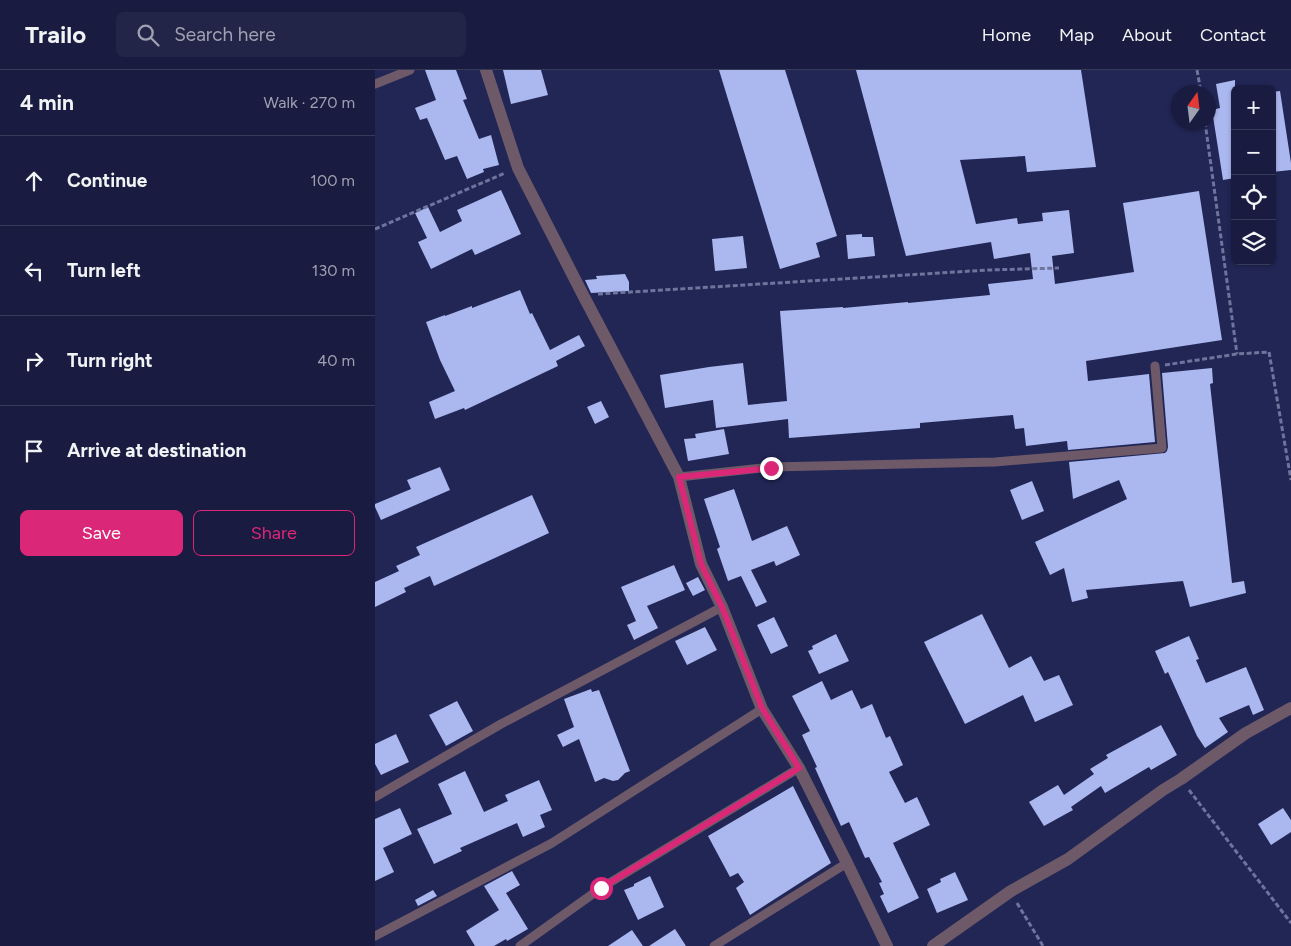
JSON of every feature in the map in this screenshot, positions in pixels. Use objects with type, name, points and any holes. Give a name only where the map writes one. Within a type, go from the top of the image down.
[{"type":"street","points":[[486,70],[518,168],[679,477],[701,564],[722,607],[762,708],[799,768],[887,946]]},
{"type":"street","points":[[933,946],[1011,891],[1068,858],[1246,733],[1291,708]]},
{"type":"lane","points":[[375,84],[410,70]]},
{"type":"lane","points":[[679,477],[771,468],[995,462],[1162,448],[1155,366]]},
{"type":"lane","points":[[375,797],[501,724],[722,607]]},
{"type":"lane","points":[[375,936],[552,843],[762,708]]},
{"type":"lane","points":[[520,946],[601,888],[799,768]]},
{"type":"lane","points":[[714,946],[847,863]]},
{"type":"path","points":[[1197,70],[1200,85]]},
{"type":"path","points":[[1206,130],[1237,354]]},
{"type":"path","points":[[375,229],[518,168]]},
{"type":"path","points":[[583,295],[988,270],[1059,268]]},
{"type":"path","points":[[1155,366],[1237,354],[1269,352],[1291,480]]},
{"type":"path","points":[[1181,779],[1291,923]]},
{"type":"path","points":[[1011,891],[1043,946]]},
{"type":"building","points":[[425,70],[456,70],[467,99],[463,100],[479,139],[491,135],[499,165],[483,169],[484,172],[467,179],[457,156],[445,160],[427,118],[420,120],[415,108],[436,100]]},
{"type":"building","points":[[503,70],[541,70],[548,95],[511,104]]},
{"type":"building","points":[[719,70],[785,70],[837,236],[816,243],[820,257],[780,269]]},
{"type":"building","points":[[856,70],[1081,70],[1096,167],[1027,172],[1025,156],[960,160],[976,224],[1017,218],[1018,224],[1043,221],[1042,213],[1069,210],[1074,253],[1052,256],[1055,284],[1134,272],[1123,203],[1199,191],[1222,340],[1086,361],[1088,381],[1149,374],[1155,442],[1068,450],[1067,441],[1026,446],[1024,428],[1015,429],[1013,415],[920,423],[920,428],[789,438],[788,419],[716,428],[713,400],[665,408],[660,375],[743,363],[748,405],[787,401],[780,311],[843,308],[990,295],[988,284],[1033,279],[1030,253],[994,259],[991,242],[906,256]]},
{"type":"building","points":[[1235,80],[1235,85],[1231,85],[1231,179],[1223,180],[1215,130],[1216,109],[1220,108],[1216,84]]},
{"type":"building","points":[[1280,91],[1291,170],[1276,172],[1276,130],[1276,92]]},
{"type":"building","points":[[501,190],[521,234],[475,255],[472,249],[431,269],[418,242],[427,238],[415,213],[428,207],[440,232],[462,221],[457,210]]},
{"type":"building","points":[[862,234],[862,237],[873,237],[875,256],[848,259],[846,235]]},
{"type":"building","points":[[743,236],[747,268],[715,271],[712,239]]},
{"type":"building","points":[[625,274],[629,282],[629,291],[591,293],[585,280],[597,279],[596,276]]},
{"type":"building","points":[[520,290],[530,314],[532,313],[550,350],[579,335],[585,346],[556,361],[558,366],[465,410],[464,408],[435,419],[429,402],[455,391],[440,360],[426,322],[472,306],[472,308]]},
{"type":"building","points":[[1212,368],[1213,383],[1210,384],[1232,583],[1244,581],[1246,593],[1190,607],[1183,581],[1086,590],[1088,598],[1072,602],[1064,568],[1050,575],[1035,542],[1127,499],[1119,480],[1073,499],[1069,462],[1165,453],[1168,447],[1162,373]]},
{"type":"building","points":[[601,401],[609,417],[595,424],[587,407]]},
{"type":"building","points":[[724,429],[729,454],[688,461],[684,439],[696,438],[695,434]]},
{"type":"building","points":[[440,467],[450,490],[381,520],[375,504],[411,489],[407,480]]},
{"type":"building","points":[[1032,481],[1044,511],[1022,520],[1010,490]]},
{"type":"building","points":[[734,489],[752,541],[787,526],[800,555],[776,566],[774,561],[751,570],[767,602],[756,607],[741,576],[728,581],[717,549],[720,547],[704,499]]},
{"type":"building","points":[[532,495],[549,533],[434,586],[430,576],[404,588],[406,592],[375,607],[375,582],[399,571],[396,566],[420,555],[416,547]]},
{"type":"building","points":[[674,565],[685,590],[647,606],[658,628],[634,640],[627,625],[636,621],[621,587]]},
{"type":"building","points":[[698,577],[705,590],[693,596],[686,583]]},
{"type":"building","points":[[982,614],[1009,668],[1031,656],[1044,681],[1059,675],[1073,705],[1035,722],[1023,695],[965,724],[924,642]]},
{"type":"building","points":[[774,617],[788,646],[771,654],[757,625]]},
{"type":"building","points":[[705,627],[717,650],[687,665],[675,641]]},
{"type":"building","points":[[836,634],[849,661],[819,674],[808,651],[813,649],[812,646]]},
{"type":"building","points":[[1189,636],[1199,659],[1196,660],[1206,683],[1246,667],[1264,710],[1253,715],[1249,705],[1219,718],[1228,732],[1205,748],[1197,736],[1168,672],[1165,674],[1155,651]]},
{"type":"building","points":[[822,681],[831,700],[852,690],[861,709],[872,704],[886,738],[890,736],[903,765],[889,772],[905,803],[917,797],[930,825],[893,843],[919,898],[888,913],[880,896],[884,894],[879,883],[882,882],[869,857],[865,858],[849,822],[841,826],[802,735],[810,731],[792,696]]},
{"type":"building","points":[[591,689],[592,692],[599,690],[630,771],[618,780],[613,781],[604,778],[595,782],[579,739],[563,747],[557,735],[574,727],[564,699]]},
{"type":"building","points":[[457,701],[473,731],[446,746],[429,715]]},
{"type":"building","points":[[1161,725],[1177,755],[1151,770],[1149,767],[1105,793],[1101,786],[1071,807],[1073,810],[1044,826],[1029,802],[1058,785],[1064,795],[1094,774],[1090,769],[1108,758],[1106,755]]},
{"type":"building","points":[[396,734],[409,762],[381,775],[375,764],[375,744]]},
{"type":"building","points":[[465,771],[484,812],[508,801],[505,795],[539,780],[552,810],[540,815],[545,827],[523,837],[517,823],[460,848],[462,851],[434,864],[417,829],[452,814],[438,784]]},
{"type":"building","points":[[793,786],[831,863],[750,915],[736,888],[744,882],[738,873],[730,877],[708,836]]},
{"type":"building","points":[[400,808],[412,834],[383,848],[394,872],[375,881],[375,819]]},
{"type":"building","points":[[1283,808],[1291,820],[1291,832],[1271,845],[1258,824]]},
{"type":"building","points":[[512,871],[520,885],[506,893],[528,929],[494,946],[475,946],[466,931],[499,910],[484,886]]},
{"type":"building","points":[[955,872],[968,900],[937,913],[927,889],[941,882],[940,879]]},
{"type":"building","points":[[650,876],[664,907],[638,920],[624,890]]},
{"type":"building","points":[[433,890],[437,896],[418,906],[415,900]]},
{"type":"building","points":[[675,929],[686,946],[649,946]]},
{"type":"building","points":[[632,930],[643,946],[608,946]]},
{"type":"route","points":[[601,888],[799,768],[762,708],[722,607],[701,564],[679,477],[771,468]]}]
